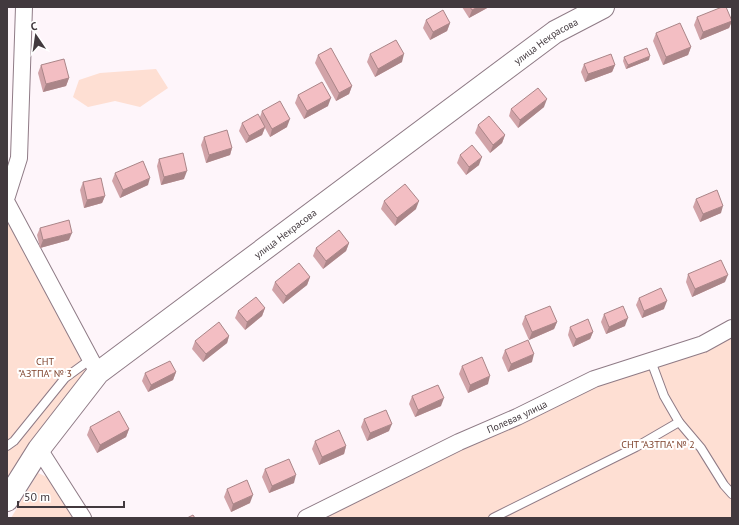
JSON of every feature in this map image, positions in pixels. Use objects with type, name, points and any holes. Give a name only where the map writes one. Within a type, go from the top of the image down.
[{"type":"main road","name":"улица Некрасова","points":[[7,500],[39,449],[95,366],[555,32],[603,7]]},
{"type":"street","points":[[24,7],[19,158],[7,195],[95,366]]},
{"type":"street","name":"Полевая улица","points":[[306,518],[459,442],[517,417],[594,379],[703,344],[732,328]]},
{"type":"street","points":[[39,449],[83,518]]},
{"type":"lane","points":[[651,361],[664,396],[679,422],[701,448],[724,486],[732,494]]},
{"type":"lane","points":[[7,446],[14,441],[65,378],[95,366]]},
{"type":"lane","points":[[493,518],[636,447],[679,422]]},
{"type":"green space","points":[[156,69],[168,88],[140,107],[115,101],[88,107],[73,97],[79,80],[100,73]]},
{"type":"green space","name":"СНТ \"АЗТПА\" № 3","points":[[7,215],[91,370],[7,482]]},
{"type":"green space","name":"СНТ \"АЗТПА\" № 2","points":[[732,336],[732,518],[324,518],[465,446],[601,385]]},
{"type":"green space","points":[[38,473],[47,477],[76,518],[11,518]]},
{"type":"building","points":[[470,7],[478,7],[472,10]]},
{"type":"building","points":[[722,7],[726,7],[732,21],[703,32],[697,17]]},
{"type":"building","points":[[443,10],[450,23],[433,32],[426,20]]},
{"type":"building","points":[[680,23],[691,47],[666,57],[656,33]]},
{"type":"building","points":[[396,40],[404,54],[378,69],[370,54]]},
{"type":"building","points":[[331,48],[352,86],[339,93],[318,55]]},
{"type":"building","points":[[647,48],[650,56],[628,65],[624,57]]},
{"type":"building","points":[[611,54],[615,65],[588,74],[584,64]]},
{"type":"building","points":[[64,59],[69,78],[46,84],[41,65]]},
{"type":"building","points":[[322,82],[331,98],[307,111],[298,95]]},
{"type":"building","points":[[538,88],[547,99],[520,120],[511,109]]},
{"type":"building","points":[[280,101],[290,119],[272,129],[262,111]]},
{"type":"building","points":[[258,114],[265,127],[249,136],[242,123]]},
{"type":"building","points":[[489,116],[505,135],[493,145],[478,125]]},
{"type":"building","points":[[227,130],[232,148],[209,155],[204,137]]},
{"type":"building","points":[[472,145],[482,157],[469,167],[460,155]]},
{"type":"building","points":[[183,153],[187,171],[164,177],[159,159]]},
{"type":"building","points":[[143,161],[150,178],[123,190],[115,173]]},
{"type":"building","points":[[101,178],[105,196],[87,200],[83,182]]},
{"type":"building","points":[[405,184],[419,201],[397,218],[384,201]]},
{"type":"building","points":[[717,190],[723,206],[703,214],[696,199]]},
{"type":"building","points":[[69,220],[72,233],[43,240],[40,228]]},
{"type":"building","points":[[339,230],[349,243],[326,261],[316,248]]},
{"type":"building","points":[[721,260],[728,275],[695,289],[688,274]]},
{"type":"building","points":[[299,263],[310,277],[286,296],[275,282]]},
{"type":"building","points":[[661,288],[667,301],[644,311],[639,298]]},
{"type":"building","points":[[256,297],[265,308],[247,322],[238,311]]},
{"type":"building","points":[[550,306],[557,322],[532,332],[525,316]]},
{"type":"building","points":[[623,306],[628,318],[609,327],[604,314]]},
{"type":"building","points":[[588,319],[593,332],[576,339],[570,327]]},
{"type":"building","points":[[219,322],[229,336],[206,354],[195,341]]},
{"type":"building","points":[[528,340],[534,354],[511,364],[505,350]]},
{"type":"building","points":[[482,357],[490,376],[470,385],[462,366]]},
{"type":"building","points":[[170,361],[176,372],[151,385],[145,373]]},
{"type":"building","points":[[438,385],[444,398],[418,410],[412,396]]},
{"type":"building","points":[[386,410],[392,424],[370,433],[364,419]]},
{"type":"building","points":[[119,411],[129,429],[100,445],[90,427]]},
{"type":"building","points":[[339,430],[346,446],[322,457],[315,441]]},
{"type":"building","points":[[289,459],[296,475],[272,486],[265,469]]},
{"type":"building","points":[[247,480],[253,495],[233,504],[227,489]]},
{"type":"building","points":[[193,515],[195,518],[187,518]]}]
